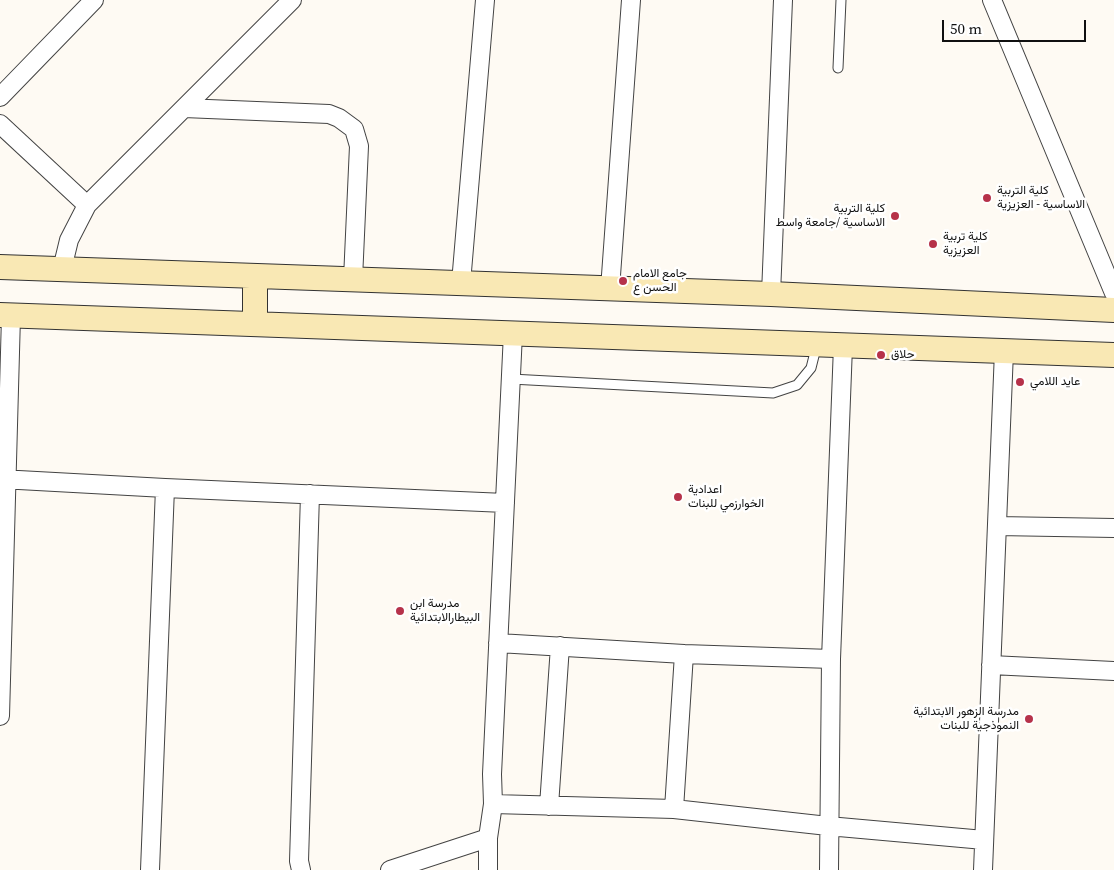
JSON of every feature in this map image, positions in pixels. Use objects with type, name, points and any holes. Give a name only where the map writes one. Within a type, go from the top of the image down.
[{"type":"street","points":[[0,97],[94,0]]},
{"type":"street","points":[[62,269],[69,240],[87,205],[292,0]]},
{"type":"street","points":[[462,284],[485,0]]},
{"type":"street","points":[[610,289],[631,0]]},
{"type":"street","points":[[771,294],[783,0]]},
{"type":"street","points":[[992,0],[1114,293]]},
{"type":"street","points":[[184,108],[329,114],[339,118],[354,129],[360,146],[353,280]]},
{"type":"street","points":[[0,124],[87,205]]},
{"type":"street","points":[[0,267],[771,294],[1114,310]]},
{"type":"street","points":[[255,324],[256,276]]},
{"type":"street","points":[[0,716],[5,316],[1114,355]]},
{"type":"street","points":[[488,870],[488,838],[493,804],[492,774],[513,333]]},
{"type":"street","points":[[829,870],[831,659],[843,346]]},
{"type":"street","points":[[983,870],[1004,351]]},
{"type":"street","points":[[3,479],[165,488],[505,502]]},
{"type":"street","points":[[150,870],[165,488]]},
{"type":"street","points":[[302,870],[299,861],[310,494]]},
{"type":"street","points":[[997,526],[1114,528]]},
{"type":"street","points":[[498,643],[684,654],[831,659]]},
{"type":"street","points":[[549,806],[560,646]]},
{"type":"street","points":[[674,809],[684,654]]},
{"type":"street","points":[[991,665],[1114,671]]},
{"type":"street","points":[[493,804],[674,809],[828,826],[984,840]]},
{"type":"street","points":[[390,870],[488,838]]},
{"type":"lane","points":[[838,68],[842,0]]},
{"type":"lane","points":[[511,379],[773,393],[797,385],[811,368],[817,344]]},
{"type":"place","name":"كلية التربية الاساسية - العزيزية","points":[[987,198]]},
{"type":"place","name":"كلية التربية الاساسية /جامعة واسط","points":[[895,216]]},
{"type":"place","name":"كلية تربية العزيزية","points":[[933,244]]},
{"type":"place","name":"جامع الامام الحسن ع","points":[[623,281]]},
{"type":"place","name":"حلاق","points":[[881,355]]},
{"type":"place","name":"عايد اللامي","points":[[1020,382]]},
{"type":"place","name":"اعدادية الخوارزمي للبنات","points":[[678,497]]},
{"type":"place","name":"مدرسة ابن البيطارالابتدائية","points":[[400,611]]},
{"type":"place","name":"مدرسة الزهور الابتدائية النموذجية للبنات","points":[[1029,719]]}]
